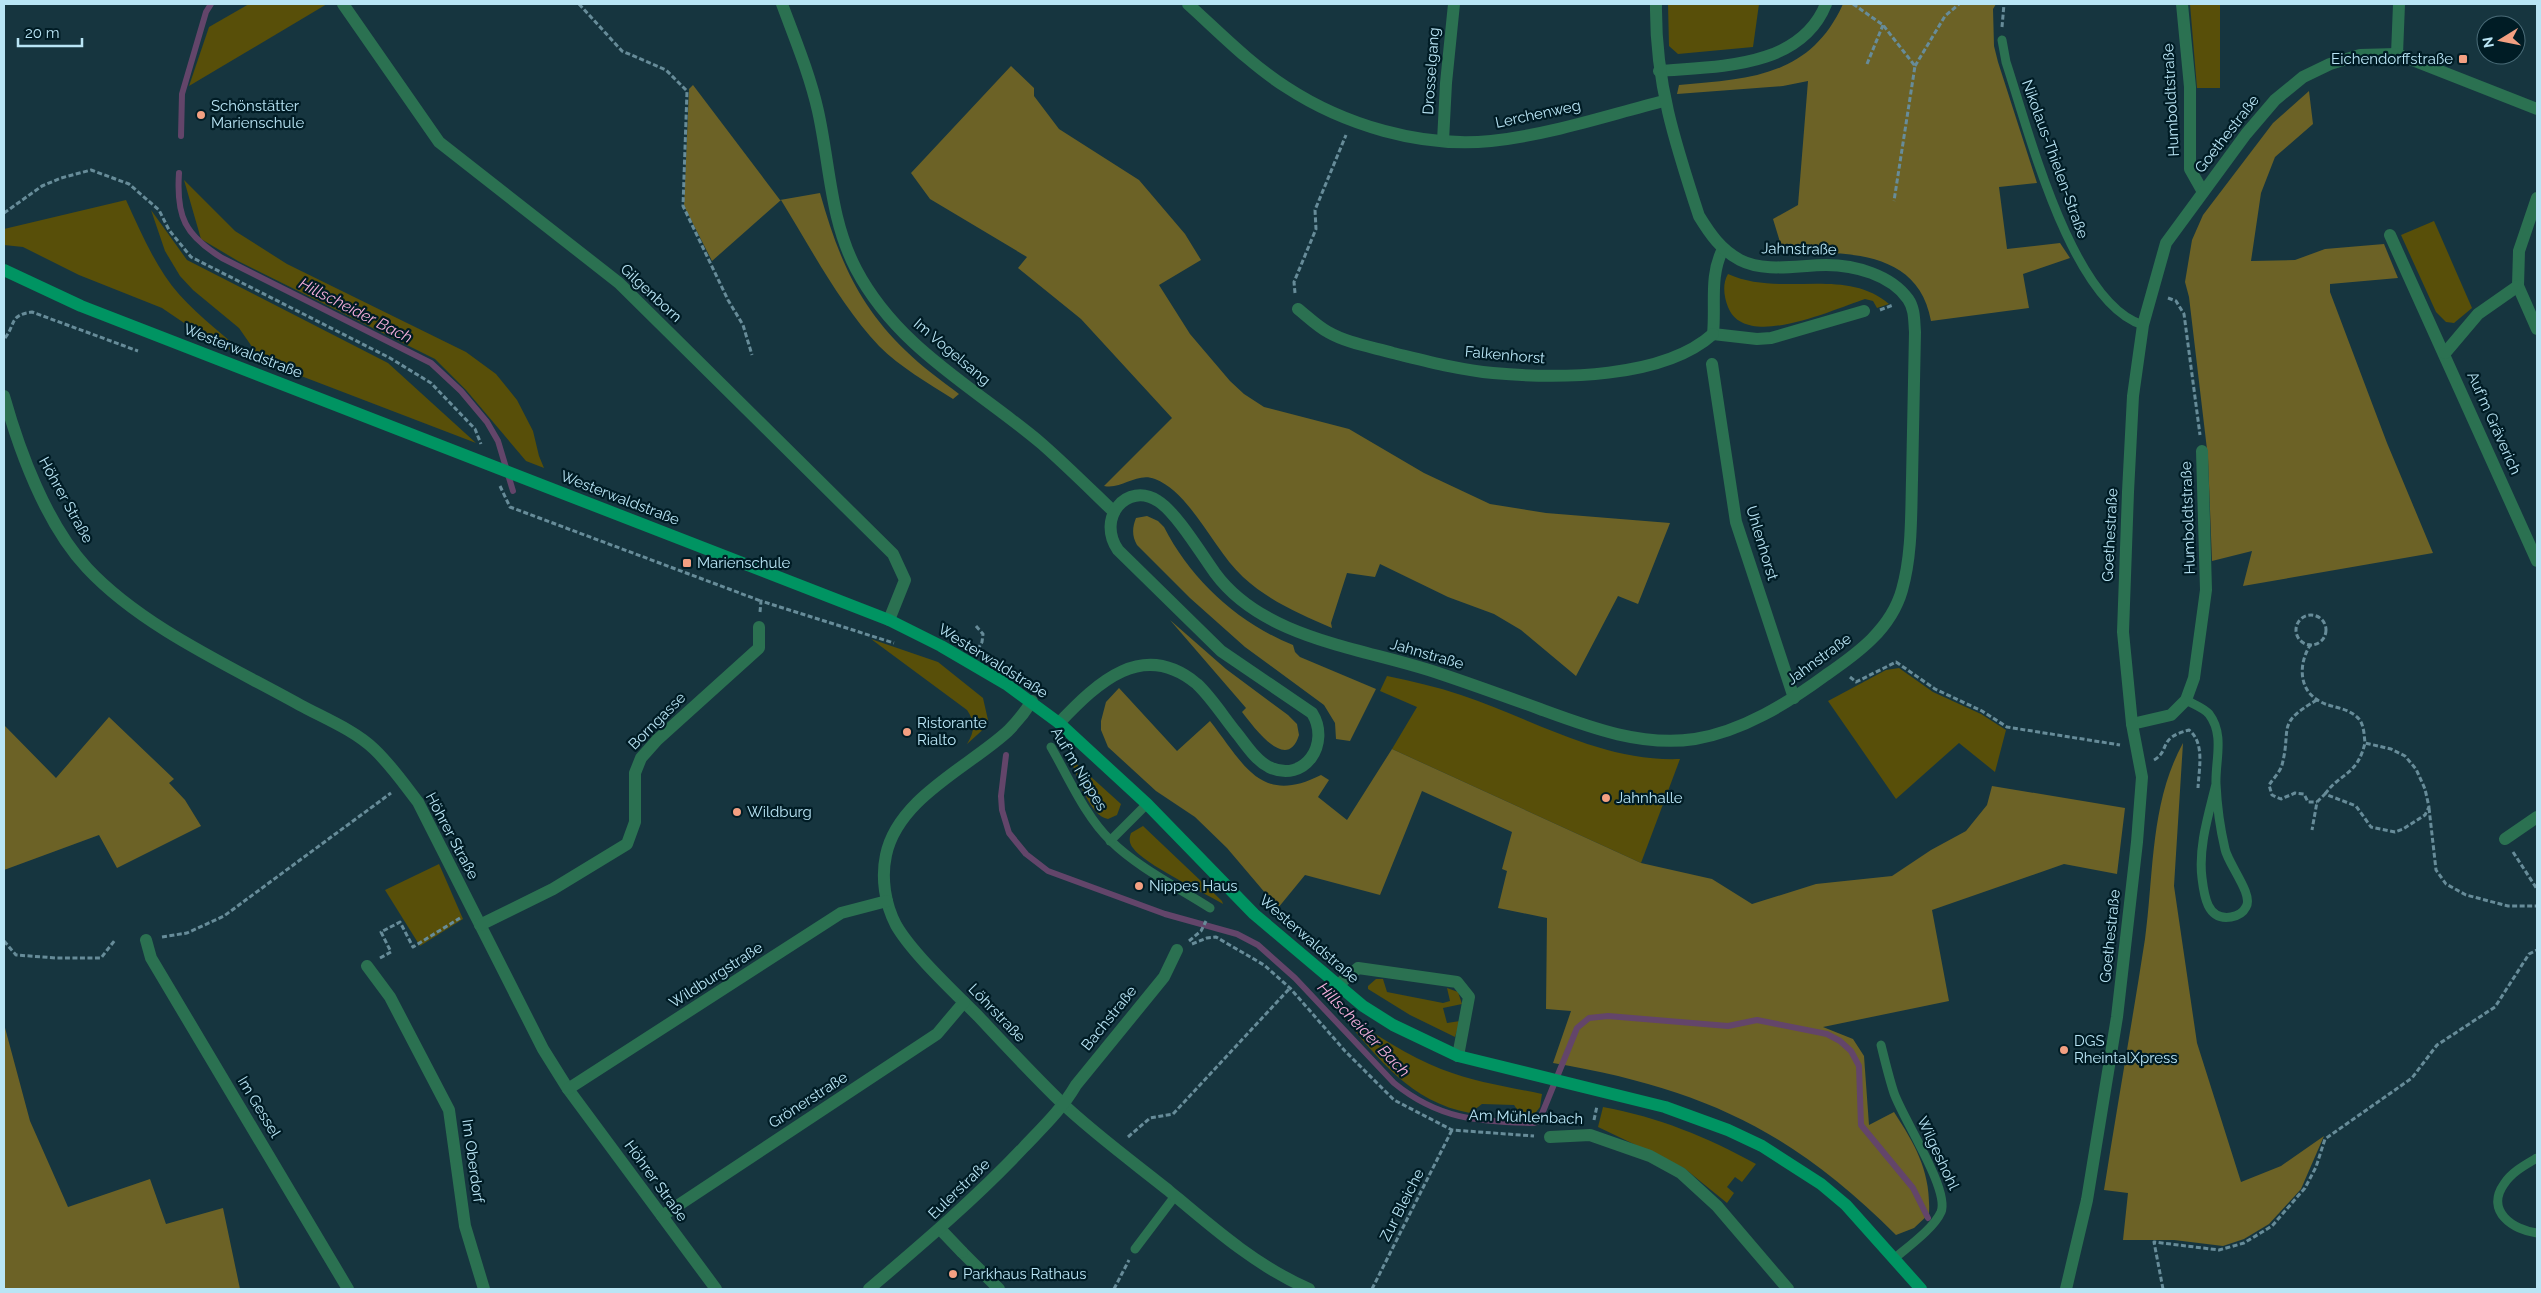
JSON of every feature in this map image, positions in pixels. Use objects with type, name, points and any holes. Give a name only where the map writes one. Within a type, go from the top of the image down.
[{"type":"main road","name":"Westerwaldstraße","points":[[5,275],[889,620],[941,646],[1032,702],[1059,723],[1147,804],[1254,914],[1363,1006],[1393,1025],[1458,1056],[1666,1106],[1728,1130],[1762,1146],[1821,1184],[1846,1205],[1921,1289]]},
{"type":"street","name":"Gilgenborn","points":[[343,4],[439,142],[619,283],[893,554],[905,580],[889,620]]},
{"type":"street","name":"Im Vogelsang","points":[[782,4],[818,111],[830,192],[840,229],[856,269],[874,297],[914,345],[1042,444],[1114,512]]},
{"type":"street","name":"Lerchenweg","points":[[1188,4],[1256,65],[1285,87],[1316,105],[1352,120],[1409,136],[1443,141],[1490,142],[1526,136],[1664,101]]},
{"type":"street","name":"Drosselgang","points":[[1443,141],[1446,73],[1454,4]]},
{"type":"street","name":"Jahnstraße","points":[[1114,512],[1126,500],[1135,496],[1145,496],[1162,503],[1224,585],[1247,605],[1277,622],[1322,640],[1436,672],[1618,735],[1673,741],[1717,734],[1754,719],[1794,698],[1857,654],[1882,630],[1897,604],[1906,568],[1911,516],[1915,332],[1913,311],[1908,299],[1885,279],[1869,272],[1828,265],[1757,266],[1741,260],[1723,249],[1709,233],[1699,216],[1664,101],[1659,70],[1656,4]]},
{"type":"street","points":[[1659,70],[1744,63],[1766,57],[1788,47],[1805,34],[1821,15],[1826,4]]},
{"type":"street","name":"Humboldtstraße","points":[[2182,4],[2190,87],[2190,169],[2202,192]]},
{"type":"street","points":[[2397,54],[2399,4]]},
{"type":"street","name":"Goethestraße","points":[[2066,1289],[2087,1200],[2117,1017],[2137,842],[2142,777],[2132,724],[2123,632],[2123,594],[2133,396],[2142,324],[2166,243],[2202,192],[2275,100],[2303,77],[2330,64],[2360,55],[2397,54],[2537,109]]},
{"type":"street","points":[[2537,198],[2520,251],[2518,286],[2537,329]]},
{"type":"street","name":"Auf'm Gräverich","points":[[2390,235],[2445,353],[2537,561]]},
{"type":"street","points":[[1723,249],[1716,262],[1713,276],[1715,312],[1713,334],[1757,339],[1771,338],[1815,327],[1864,311]]},
{"type":"street","points":[[2445,353],[2478,314],[2518,286]]},
{"type":"street","name":"Falkenhorst","points":[[1298,309],[1328,332],[1365,346],[1429,362],[1492,373],[1553,375],[1618,370],[1660,362],[1700,346],[1713,334]]},
{"type":"street","name":"Uhlenhorst","points":[[1712,364],[1736,522],[1794,698]]},
{"type":"street","name":"Höhrer Straße","points":[[4,396],[28,470],[64,538],[87,568],[109,589],[169,633],[338,726],[374,749],[404,784],[418,802],[543,1050],[568,1089],[716,1289]]},
{"type":"street","name":"Humboldtstraße","points":[[2132,724],[2172,715],[2186,700],[2194,678],[2206,590],[2202,451]]},
{"type":"street","points":[[1059,723],[1086,695],[1113,677],[1140,666],[1163,664],[1184,674],[1199,686],[1256,756],[1270,767],[1289,770],[1300,767],[1309,761],[1319,743],[1319,727],[1312,713],[1221,651],[1118,550],[1112,542],[1109,527],[1114,512]]},
{"type":"street","name":"Borngasse","points":[[480,925],[553,889],[627,844],[635,822],[635,773],[641,758],[656,740],[759,648],[759,627]]},
{"type":"street","name":"Löhrstraße","points":[[1032,702],[1009,730],[930,791],[906,814],[892,837],[886,855],[884,877],[887,901],[896,925],[910,944],[964,1002],[1064,1105],[1232,1244],[1292,1282],[1309,1289]]},
{"type":"street","points":[[2505,839],[2537,817]]},
{"type":"street","name":"Wildburgstraße","points":[[568,1089],[841,913],[887,901]]},
{"type":"street","name":"Im Gessel","points":[[146,940],[151,958],[348,1289]]},
{"type":"street","name":"Bachstraße","points":[[1064,1105],[1076,1085],[1164,977],[1177,950]]},
{"type":"street","name":"Im Oberdorf","points":[[367,966],[390,997],[450,1110],[465,1226],[484,1289]]},
{"type":"street","points":[[1338,986],[1358,968],[1457,982],[1469,997],[1458,1056]]},
{"type":"street","name":"Grönerstraße","points":[[662,1216],[937,1034],[964,1002]]},
{"type":"street","name":"Eulerstraße","points":[[870,1289],[940,1230],[1001,1172],[1064,1105]]},
{"type":"street","name":"Am Mühlenbach","points":[[1550,1136],[1590,1135],[1650,1156],[1681,1173],[1717,1206],[1788,1289]]},
{"type":"street","points":[[940,1230],[959,1255],[998,1289]]},
{"type":"lane","name":"Nikolaus-Thielen-Straße","points":[[2002,40],[2015,90],[2049,194],[2068,243],[2084,270],[2118,312],[2129,320],[2142,324]]},
{"type":"lane","points":[[2186,700],[2208,714],[2218,737],[2216,784],[2206,829],[2201,876],[2205,896],[2211,911],[2217,917],[2228,918],[2238,915],[2247,907],[2248,900],[2244,886],[2229,864],[2225,849],[2216,784]]},
{"type":"lane","name":"Auf'm Nippes","points":[[1051,747],[1090,816],[1110,841],[1131,858],[1210,908]]},
{"type":"lane","points":[[1110,841],[1147,804]]},
{"type":"lane","name":"Wilgeshohl","points":[[1881,1046],[1894,1094],[1908,1126],[1930,1167],[1943,1201],[1941,1212],[1935,1220],[1895,1258]]},
{"type":"lane","points":[[2537,1158],[2508,1179],[2498,1197],[2500,1214],[2506,1222],[2537,1233]]},
{"type":"lane","points":[[1135,1248],[1175,1196]]},
{"type":"path","points":[[579,4],[622,51],[666,70],[687,91],[683,206],[728,300],[743,325],[752,355]]},
{"type":"path","points":[[1853,4],[1883,25],[1915,66]]},
{"type":"path","points":[[1894,201],[1898,187],[1915,66],[1945,16],[1958,4]]},
{"type":"path","points":[[2002,40],[2004,4]]},
{"type":"path","points":[[1867,64],[1883,25]]},
{"type":"path","points":[[1298,309],[1294,282],[1316,229],[1315,210],[1352,120]]},
{"type":"path","points":[[4,213],[42,186],[61,178],[91,170],[129,184],[160,210],[169,230],[191,257],[390,358],[431,383],[475,428],[482,446]]},
{"type":"path","name":"Humboldtstraße","points":[[2152,292],[2176,301],[2184,314],[2202,451]]},
{"type":"path","points":[[1864,311],[1877,311],[1908,299]]},
{"type":"path","points":[[5,338],[15,318],[22,313],[32,312],[138,351]]},
{"type":"path","points":[[497,479],[510,507],[761,601],[881,640]]},
{"type":"path","points":[[759,627],[761,601]]},
{"type":"path","points":[[2311,644],[2298,638],[2296,628],[2300,619],[2314,615],[2322,620],[2326,628],[2324,638],[2311,644],[2305,652],[2301,674],[2310,695],[2317,700],[2348,711],[2357,717],[2364,732],[2365,743],[2358,763],[2351,772],[2331,786],[2317,802],[2312,830]]},
{"type":"path","points":[[1838,668],[1856,682],[1896,662],[1935,689],[1982,711],[2007,727],[2121,745]]},
{"type":"path","points":[[2317,700],[2292,716],[2285,734],[2282,767],[2269,785],[2272,795],[2281,799],[2295,793],[2304,794],[2308,802],[2317,802]]},
{"type":"path","points":[[2152,762],[2159,757],[2165,741],[2174,734],[2189,730],[2196,736],[2200,750],[2198,790]]},
{"type":"path","points":[[2365,743],[2391,749],[2405,756],[2416,769],[2426,789],[2436,870],[2446,884],[2466,895],[2508,906],[2537,906]]},
{"type":"path","points":[[146,940],[187,933],[224,916],[404,784]]},
{"type":"path","points":[[2325,794],[2356,806],[2371,827],[2394,832],[2403,829],[2425,814],[2429,807]]},
{"type":"path","points":[[2505,839],[2537,889]]},
{"type":"path","points":[[367,966],[391,952],[381,932],[400,922],[413,946],[473,910]]},
{"type":"path","name":"Am Mühlenbach","points":[[1177,950],[1207,938],[1216,937],[1264,965],[1290,988],[1378,1086],[1394,1100],[1452,1130],[1550,1136]]},
{"type":"path","points":[[4,941],[16,955],[56,958],[101,958],[115,940]]},
{"type":"path","points":[[2163,1289],[2154,1242],[2219,1250],[2244,1243],[2272,1226],[2305,1188],[2316,1167],[2325,1139],[2412,1078],[2438,1045],[2496,1007],[2530,954],[2537,950]]},
{"type":"path","points":[[1116,1147],[1150,1118],[1173,1114],[1290,988]]},
{"type":"path","points":[[1590,1135],[1601,1090]]},
{"type":"path","name":"Zur Bleiche","points":[[1372,1289],[1452,1130]]},
{"type":"path","points":[[1114,1289],[1135,1248]]},
{"type":"shaded area","points":[[249,4],[327,4],[189,86],[209,27]]},
{"type":"shaded area","points":[[1668,4],[1759,4],[1753,47],[1678,54],[1669,46]]},
{"type":"shaded area","points":[[1843,4],[1996,4],[1993,9],[1994,46],[2037,183],[1999,187],[2007,249],[2060,243],[2070,258],[2023,274],[2029,308],[1931,321],[1923,297],[1911,279],[1894,267],[1874,259],[1852,255],[1783,252],[1773,219],[1798,205],[1808,81],[1783,86],[1677,94],[1679,85],[1753,76],[1775,70],[1795,60],[1813,47],[1829,28]]},
{"type":"shaded area","points":[[2190,4],[2220,4],[2220,88],[2197,88]]},
{"type":"shaded area","points":[[1011,66],[1034,88],[1034,96],[1059,129],[1139,180],[1185,234],[1201,260],[1159,285],[1190,334],[1230,381],[1244,394],[1264,407],[1349,429],[1424,473],[1490,504],[1546,513],[1670,523],[1638,604],[1618,596],[1576,676],[1521,630],[1494,614],[1448,597],[1380,564],[1375,577],[1347,573],[1331,623],[1332,628],[1274,600],[1253,586],[1232,565],[1180,496],[1168,486],[1148,477],[1135,479],[1117,486],[1104,486],[1172,418],[1081,319],[1018,268],[1027,257],[930,199],[911,173]]},
{"type":"shaded area","points":[[693,85],[780,200],[820,193],[842,258],[851,278],[874,315],[912,357],[959,394],[953,399],[905,368],[879,346],[839,295],[781,200],[712,261],[684,206],[689,89]]},
{"type":"shaded area","points":[[2309,91],[2313,124],[2275,157],[2261,193],[2251,261],[2295,260],[2325,249],[2384,244],[2398,278],[2330,284],[2330,292],[2387,443],[2433,553],[2243,586],[2252,551],[2212,561],[2208,458],[2189,297],[2185,282],[2192,240],[2203,215],[2273,123]]},
{"type":"shaded area","points":[[184,180],[235,231],[287,264],[466,352],[496,374],[517,400],[533,431],[544,468],[526,461],[466,390],[435,359],[238,261],[201,239]]},
{"type":"shaded area","points":[[126,200],[165,276],[187,303],[231,342],[232,351],[190,327],[162,308],[79,275],[23,247],[4,245],[4,229]]},
{"type":"shaded area","points":[[151,210],[187,260],[388,363],[476,443],[262,361],[239,328],[193,290],[180,276],[165,251]]},
{"type":"shaded area","points":[[2434,221],[2472,308],[2454,323],[2446,322],[2436,312],[2401,235]]},
{"type":"shaded area","points":[[1728,274],[1748,281],[1833,284],[1853,287],[1872,293],[1889,304],[1877,308],[1873,301],[1865,299],[1813,318],[1771,326],[1752,326],[1737,320],[1728,307],[1724,290]]},
{"type":"shaded area","points":[[1147,516],[1158,521],[1164,527],[1188,565],[1202,582],[1235,612],[1253,625],[1293,645],[1295,652],[1300,657],[1376,689],[1350,741],[1336,739],[1335,723],[1324,705],[1245,647],[1190,598],[1137,545],[1133,535],[1136,518]]},
{"type":"shaded area","points":[[1170,620],[1226,669],[1288,715],[1297,724],[1299,735],[1294,746],[1287,750],[1279,749],[1262,736],[1242,712],[1246,708]]},
{"type":"shaded area","points":[[871,639],[938,662],[983,698],[988,720],[987,726],[967,744],[973,727],[972,719],[967,710]]},
{"type":"shaded area","points":[[1899,668],[1933,692],[1981,714],[2006,730],[1995,772],[1959,743],[1896,799],[1828,701],[1886,670]]},
{"type":"shaded area","points":[[1387,676],[1461,695],[1568,737],[1623,754],[1651,758],[1680,759],[1641,863],[1392,749],[1417,707],[1380,691]]},
{"type":"shaded area","points":[[1119,688],[1177,751],[1210,721],[1244,765],[1255,776],[1268,783],[1283,786],[1300,783],[1321,775],[1329,780],[1318,797],[1347,820],[1392,749],[1641,863],[1712,879],[1752,904],[1816,884],[1892,876],[1931,850],[1966,831],[1987,805],[1992,786],[2125,808],[2117,874],[2064,864],[1932,910],[1949,1001],[1823,1027],[1853,1039],[1864,1056],[1869,1125],[1894,1112],[1909,1136],[1925,1172],[1929,1214],[1914,1228],[1896,1235],[1857,1198],[1818,1167],[1780,1141],[1740,1119],[1698,1100],[1654,1086],[1606,1073],[1553,1063],[1571,1011],[1546,1009],[1547,918],[1498,908],[1507,871],[1502,869],[1512,832],[1422,791],[1380,895],[1305,875],[1278,908],[1227,848],[1195,817],[1156,791],[1108,747],[1101,730],[1101,721],[1106,702]]},
{"type":"shaded area","points":[[109,717],[174,779],[169,783],[185,800],[201,826],[117,868],[99,835],[4,870],[4,725],[56,778]]},
{"type":"shaded area","points":[[2183,743],[2174,886],[2197,1043],[2241,1182],[2281,1166],[2324,1136],[2301,1189],[2269,1224],[2244,1239],[2223,1246],[2174,1240],[2123,1240],[2128,1193],[2104,1190],[2145,939],[2159,814],[2172,766]]},
{"type":"shaded area","points":[[1070,758],[1121,804],[1117,815],[1108,819],[1101,816],[1095,810],[1084,793]]},
{"type":"shaded area","points":[[1143,826],[1223,904],[1161,870],[1139,855],[1130,842],[1130,837],[1131,833]]},
{"type":"shaded area","points":[[439,864],[463,919],[420,946],[385,890]]},
{"type":"shaded area","points":[[1376,979],[1383,979],[1387,992],[1443,1003],[1450,1001],[1447,988],[1458,992],[1462,1004],[1443,1008],[1447,1023],[1460,1021],[1455,1037],[1410,1015],[1368,989],[1368,986]]},
{"type":"shaded area","points":[[1334,1007],[1399,1049],[1441,1069],[1479,1081],[1542,1094],[1540,1107],[1533,1116],[1521,1115],[1514,1105],[1482,1104],[1470,1113],[1447,1107],[1428,1098],[1393,1073]]},
{"type":"shaded area","points":[[4,1024],[30,1121],[68,1207],[150,1179],[166,1224],[223,1208],[240,1289],[4,1289]]},
{"type":"shaded area","points":[[1603,1107],[1643,1116],[1682,1129],[1756,1164],[1742,1182],[1735,1177],[1727,1187],[1734,1193],[1727,1203],[1684,1168],[1598,1127]]},
{"type":"waterway","name":"Hillscheider Bach","points":[[181,136],[182,94],[206,12],[211,4]]},
{"type":"waterway","name":"Hillscheider Bach","points":[[179,173],[179,202],[182,213],[191,233],[209,250],[431,363],[461,391],[487,422],[498,441],[513,491]]},
{"type":"waterway","name":"Hillscheider Bach","points":[[1006,755],[1001,796],[1002,810],[1009,833],[1026,854],[1048,871],[1165,914],[1237,934],[1258,945],[1295,978],[1394,1083],[1410,1095],[1427,1104],[1443,1111],[1477,1119],[1534,1123],[1539,1121],[1577,1028],[1589,1018],[1608,1016],[1728,1026],[1757,1020],[1827,1034],[1840,1041],[1851,1051],[1859,1066],[1861,1125],[1913,1188],[1928,1218]]},
{"type":"place","name":"Eichendorffstraße","points":[[2463,59]]},
{"type":"place","name":"Schönstätter Marienschule","points":[[201,115]]},
{"type":"place","name":"Marienschule","points":[[687,563]]},
{"type":"place","name":"Ristorante Rialto","points":[[907,732]]},
{"type":"place","name":"Jahnhalle","points":[[1606,798]]},
{"type":"place","name":"Wildburg","points":[[737,812]]},
{"type":"place","name":"Nippes Haus","points":[[1139,886]]},
{"type":"place","name":"DGS RheintalXpress","points":[[2064,1050]]},
{"type":"place","name":"Parkhaus Rathaus","points":[[953,1274]]}]
